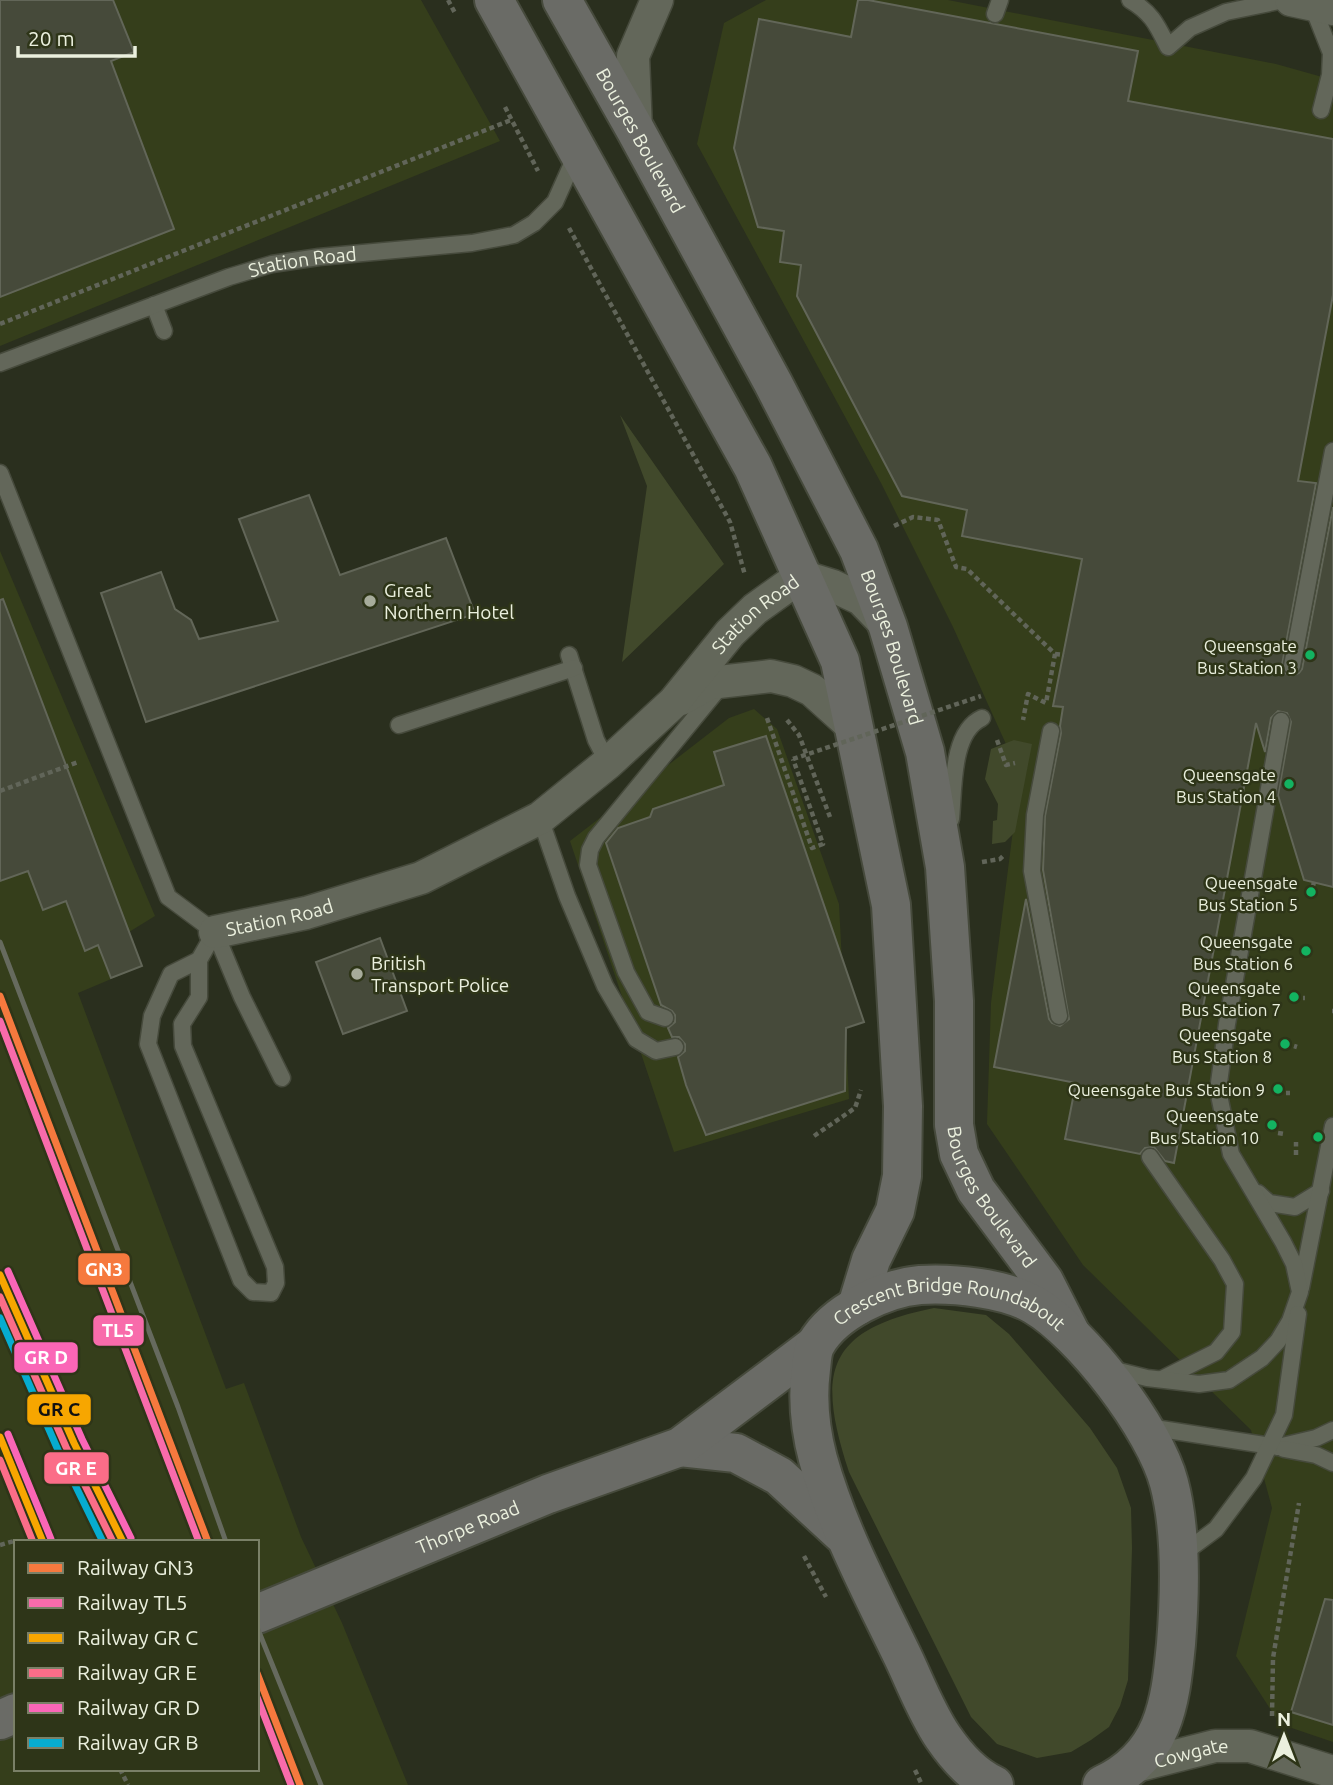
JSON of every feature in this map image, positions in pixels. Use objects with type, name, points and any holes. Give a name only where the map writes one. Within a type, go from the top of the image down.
[{"type":"main road","points":[[494,0],[753,467],[840,661],[891,905],[903,1106],[902,1176],[895,1211],[871,1260],[857,1306]]},
{"type":"main road","name":"Bourges Boulevard","points":[[562,0],[759,355],[859,550],[888,627],[925,752],[945,867],[954,1001],[954,1125],[959,1154],[976,1190],[1044,1280],[1072,1334]]},
{"type":"main road","name":"Crescent Bridge Roundabout","points":[[994,1785],[967,1767],[957,1770],[846,1537],[818,1460],[810,1424],[808,1391],[814,1346],[836,1321],[857,1306],[899,1287],[940,1284],[993,1291],[1033,1304],[1072,1334],[1145,1426],[1161,1458],[1170,1486],[1179,1556],[1178,1616],[1172,1682],[1166,1716],[1157,1737],[1117,1776]]},
{"type":"main road","name":"Thorpe Road","points":[[259,1613],[548,1494],[680,1447],[814,1346]]},
{"type":"main road","name":"Thorpe Road","points":[[680,1447],[736,1453],[779,1476],[846,1537]]},
{"type":"street","points":[[636,131],[633,56],[657,0]]},
{"type":"street","name":"Station Road","points":[[215,932],[306,913],[421,878],[540,818],[608,763],[674,702],[747,617],[800,576],[833,586],[861,599],[888,627]]},
{"type":"street","name":"Station Road","points":[[674,702],[710,683],[771,676],[793,681],[812,690],[853,727]]},
{"type":"street","name":"Cowgate","points":[[1117,1776],[1215,1746],[1250,1746],[1333,1772]]},
{"type":"lane","points":[[1130,0],[1145,9],[1154,19],[1168,47],[1189,28],[1226,12],[1314,5],[1331,53],[1330,75],[1321,110],[1333,98]]},
{"type":"lane","name":"Station Road","points":[[0,363],[229,277],[272,264],[472,243],[513,235],[534,223],[555,202],[577,152]]},
{"type":"lane","points":[[154,305],[164,331]]},
{"type":"lane","points":[[1292,666],[1333,451]]},
{"type":"lane","name":"Station Road","points":[[0,473],[168,897],[215,932]]},
{"type":"lane","points":[[400,725],[571,661],[596,740],[608,763]]},
{"type":"lane","points":[[665,1018],[648,1013],[626,972],[588,865],[590,850],[596,838],[725,681]]},
{"type":"lane","points":[[945,867],[960,743],[967,731],[982,718]]},
{"type":"lane","points":[[1098,1367],[1199,1384],[1229,1380],[1246,1371],[1278,1341],[1290,1321],[1300,1292],[1294,1264],[1231,1154],[1218,1090],[1227,1024],[1281,721]]},
{"type":"lane","points":[[1051,731],[1035,815],[1032,871],[1059,1016]]},
{"type":"lane","points":[[540,818],[567,896],[605,986],[636,1040],[656,1051],[675,1047]]},
{"type":"lane","points":[[198,960],[199,997],[182,1024],[183,1046],[275,1267],[276,1283],[271,1293],[253,1292],[241,1280],[148,1044],[152,1016],[171,974],[198,960],[215,932]]},
{"type":"lane","points":[[215,932],[242,997],[282,1077]]},
{"type":"lane","points":[[1179,1556],[1216,1529],[1274,1446],[1284,1415],[1300,1292],[1333,1126]]},
{"type":"lane","points":[[1150,1157],[1222,1259],[1235,1284],[1232,1332],[1216,1352],[1162,1379]]},
{"type":"lane","points":[[1250,1187],[1269,1203],[1295,1207],[1321,1191]]},
{"type":"lane","points":[[1145,1426],[1218,1440],[1274,1446],[1316,1455],[1333,1462]]},
{"type":"lane","points":[[1274,1446],[1316,1438],[1333,1430]]},
{"type":"path","points":[[0,324],[511,120]]},
{"type":"path","points":[[577,243],[730,522],[749,587]]},
{"type":"path","points":[[894,526],[913,517],[938,520],[956,567],[967,569],[1055,654],[1064,655]]},
{"type":"path","points":[[1028,694],[1046,703],[1055,654]]},
{"type":"path","points":[[767,718],[812,848],[822,844],[793,759],[981,696]]},
{"type":"path","points":[[781,713],[799,735],[830,818]]},
{"type":"path","points":[[0,791],[78,762]]},
{"type":"path","points":[[1272,1725],[1273,1658],[1299,1503]]},
{"type":"path","points":[[800,1549],[832,1608]]},
{"type":"path","points":[[911,1760],[922,1785]]},
{"type":"shaded area","points":[[0,0],[421,0],[500,141],[0,346]]},
{"type":"shaded area","points":[[766,0],[948,0],[1276,64],[1333,80],[1333,1742],[1280,1724],[1236,1656],[1272,1508],[1251,1430],[1083,1265],[987,1124],[991,1003],[1020,775],[953,627],[881,483],[697,144],[724,23]]},
{"type":"shaded area","points":[[620,415],[724,564],[622,662],[647,486]]},
{"type":"shaded area","points":[[0,551],[155,916],[129,932],[142,966],[78,993],[226,1389],[244,1383],[301,1537],[342,1623],[408,1785],[0,1785]]},
{"type":"shaded area","points":[[754,709],[777,729],[839,904],[849,1099],[674,1152],[570,841],[729,718]]},
{"type":"shaded area","points":[[1014,740],[1032,744],[1015,832],[1005,842],[992,844],[993,821],[997,820],[998,804],[985,779],[991,749]]},
{"type":"shaded area","points":[[934,1308],[986,1315],[1009,1334],[1090,1428],[1117,1468],[1131,1508],[1128,1680],[1120,1706],[1109,1727],[1071,1752],[1037,1758],[997,1744],[971,1717],[849,1472],[833,1408],[833,1383],[838,1362],[850,1344],[870,1329],[897,1317]]},
{"type":"building","points":[[0,0],[113,0],[134,52],[111,61],[174,229],[0,297]]},
{"type":"building","points":[[858,0],[1138,51],[1128,101],[1333,139],[1333,295],[1298,481],[1316,483],[1282,665],[1285,673],[1291,676],[1302,669],[1333,507],[1333,887],[1304,880],[1278,795],[1291,722],[1287,713],[1278,711],[1271,718],[1265,752],[1256,723],[1174,1163],[1165,1161],[1154,1147],[1145,1148],[1140,1154],[1065,1139],[1076,1083],[994,1067],[1026,899],[1049,1019],[1060,1026],[1069,1019],[1043,870],[1045,816],[1061,733],[1063,707],[1053,706],[1082,559],[962,536],[967,510],[902,496],[797,296],[801,265],[780,262],[784,231],[758,227],[734,148],[759,19],[851,37]]},
{"type":"building","name":"Great Northern Hotel","points":[[309,495],[340,575],[446,538],[475,614],[146,722],[101,593],[161,572],[175,609],[191,620],[199,639],[278,621],[239,519]]},
{"type":"building","points":[[3,599],[142,966],[111,978],[98,945],[85,951],[66,901],[43,910],[28,871],[0,881],[0,600]]},
{"type":"building","points":[[766,736],[864,1022],[846,1028],[845,1091],[706,1135],[678,1057],[685,1051],[685,1044],[679,1037],[672,1037],[668,1028],[675,1022],[675,1015],[661,1005],[606,843],[618,828],[650,817],[653,809],[724,785],[714,752]]},
{"type":"building","name":"British Transport Police","points":[[380,938],[407,1011],[343,1034],[316,962]]},
{"type":"building","points":[[1325,1599],[1333,1600],[1333,1725],[1291,1712]]},
{"type":"railway","points":[[0,942],[178,1407],[225,1540]]},
{"type":"railway","points":[[0,1467],[39,1540]]},
{"type":"railway","points":[[259,1632],[321,1785]]},
{"type":"rail line","name":"GN3","points":[[0,996],[207,1540]]},
{"type":"rail line","name":"TL5","points":[[0,1021],[198,1540]]},
{"type":"rail line","name":"GN3","points":[[259,1678],[300,1785]]},
{"type":"rail line","name":"TL5","points":[[259,1702],[291,1785]]},
{"type":"transit line","points":[[8,1271],[82,1439],[131,1538]]},
{"type":"transit line","points":[[0,1275],[74,1443],[122,1540]]},
{"type":"transit line","points":[[0,1297],[66,1447],[112,1540]]},
{"type":"transit line","points":[[0,1318],[58,1450],[102,1540]]},
{"type":"transit line","points":[[8,1434],[51,1539]]},
{"type":"transit line","points":[[0,1437],[42,1540]]},
{"type":"transit line","points":[[0,1460],[32,1540]]},
{"type":"place","name":"Great Northern Hotel","points":[[370,601]]},
{"type":"place","name":"Queensgate Bus Station 3","points":[[1310,655]]},
{"type":"place","name":"Queensgate Bus Station 4","points":[[1289,784]]},
{"type":"place","name":"Queensgate Bus Station 5","points":[[1311,892]]},
{"type":"place","name":"Queensgate Bus Station 6","points":[[1306,951]]},
{"type":"place","name":"British Transport Police","points":[[357,974]]},
{"type":"place","name":"Queensgate Bus Station 7","points":[[1294,997]]},
{"type":"place","name":"Queensgate Bus Station 8","points":[[1285,1044]]},
{"type":"place","name":"Queensgate Bus Station 9","points":[[1278,1089]]},
{"type":"place","name":"Queensgate Bus Station 10","points":[[1272,1125]]}]
